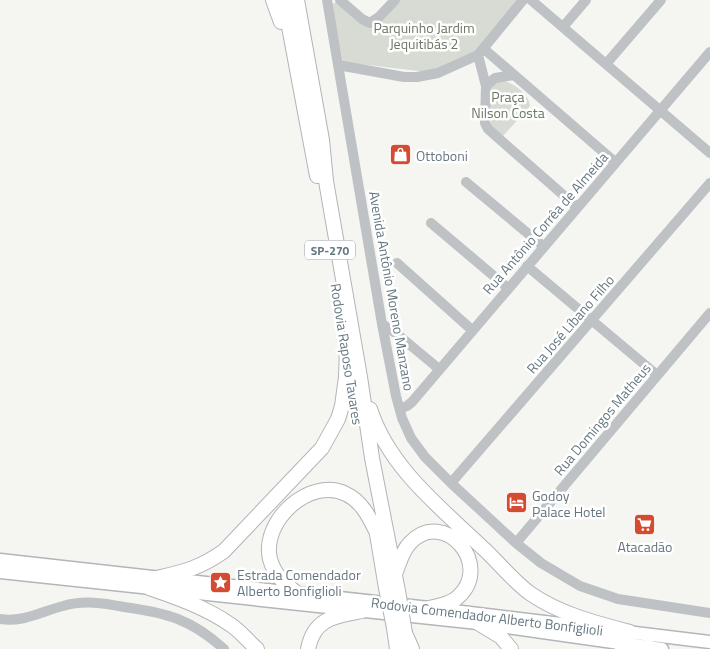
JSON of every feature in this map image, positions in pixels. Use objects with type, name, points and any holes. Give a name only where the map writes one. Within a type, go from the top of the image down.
[{"type":"highway","points":[[273,0],[304,72]]},
{"type":"highway","name":"Rodovia Raposo Tavares","points":[[284,0],[322,140],[326,181],[372,458],[395,574],[392,590]]},
{"type":"highway","name":"Rodovia Raposo Tavares","points":[[297,0],[304,72],[347,346],[378,535],[392,590],[399,630],[397,649]]},
{"type":"highway","points":[[304,72],[306,0]]},
{"type":"highway","points":[[151,583],[192,570],[209,562],[224,550],[322,448],[338,419],[342,406],[346,377],[347,346]]},
{"type":"highway","points":[[360,377],[378,429],[392,454],[415,484],[530,594],[556,608],[585,620],[630,632]]},
{"type":"highway","points":[[298,594],[284,583],[276,573],[270,559],[269,548],[271,536],[283,514],[302,498],[323,489],[336,490],[346,494],[366,510],[378,535]]},
{"type":"highway","points":[[395,574],[406,548],[416,537],[439,532],[451,536],[461,543],[470,561],[470,572],[464,590],[458,598],[446,604],[429,608]]},
{"type":"highway","points":[[151,583],[205,609],[232,626],[256,649]]},
{"type":"highway","points":[[308,649],[312,635],[326,620],[335,615],[362,610]]},
{"type":"highway","points":[[478,623],[501,637],[511,649]]},
{"type":"highway","name":"Rodovia Raposo Tavares","points":[[399,630],[410,649]]},
{"type":"highway","points":[[622,649],[656,648]]},
{"type":"main road","name":"Rodovia Comendador Alberto Bonfiglioli","points":[[0,560],[151,583],[478,623],[656,648]]},
{"type":"main road","name":"Rodovia Comendador Alberto Bonfiglioli","points":[[0,572],[298,594],[710,642]]},
{"type":"street","name":"Avenida Antônio Moreno Manzano","points":[[327,0],[382,324],[400,409],[412,438],[425,457],[451,484],[516,543],[541,563],[580,586],[618,599],[710,613]]},
{"type":"street","points":[[340,0],[362,19],[370,23],[379,18],[395,0]]},
{"type":"street","points":[[338,65],[417,77],[438,73],[481,52],[523,0]]},
{"type":"street","points":[[532,0],[710,153]]},
{"type":"street","points":[[563,27],[586,0]]},
{"type":"street","points":[[606,64],[661,0]]},
{"type":"street","points":[[481,52],[514,75],[615,162]]},
{"type":"street","points":[[481,52],[486,86],[485,123],[488,129],[577,207]]},
{"type":"street","name":"Rua Antônio Corrêa de Almeida","points":[[400,409],[412,402],[710,52]]},
{"type":"street","points":[[486,86],[494,78],[514,75]]},
{"type":"street","points":[[466,182],[543,246]]},
{"type":"street","name":"Rua José Líbano Filho","points":[[451,484],[710,183]]},
{"type":"street","points":[[432,223],[508,288]]},
{"type":"street","points":[[397,263],[472,330]]},
{"type":"street","points":[[527,266],[657,375]]},
{"type":"street","name":"Rua Domingos Matheus","points":[[516,543],[710,314]]},
{"type":"street","points":[[382,324],[439,369]]},
{"type":"street","points":[[0,619],[15,620],[64,605],[98,602],[167,614],[202,630],[224,649]]},
{"type":"green space","name":"Parquinho Jardim Jequitibás 2","points":[[400,0],[519,0],[478,51],[436,70],[427,72],[343,62],[332,6],[334,3],[337,2],[364,25],[383,20]]},
{"type":"green space","name":"Praça Nilson Costa","points":[[501,80],[519,89],[527,97],[530,106],[500,138],[491,125],[489,95],[490,88],[494,83]]},
{"type":"place","name":"Ottoboni","points":[[400,155]]},
{"type":"place","name":"Godoy Palace Hotel","points":[[516,503]]},
{"type":"place","name":"Atacadão","points":[[645,524]]},
{"type":"place","name":"Estrada Comendador Alberto Bonfiglioli","points":[[221,582]]}]
